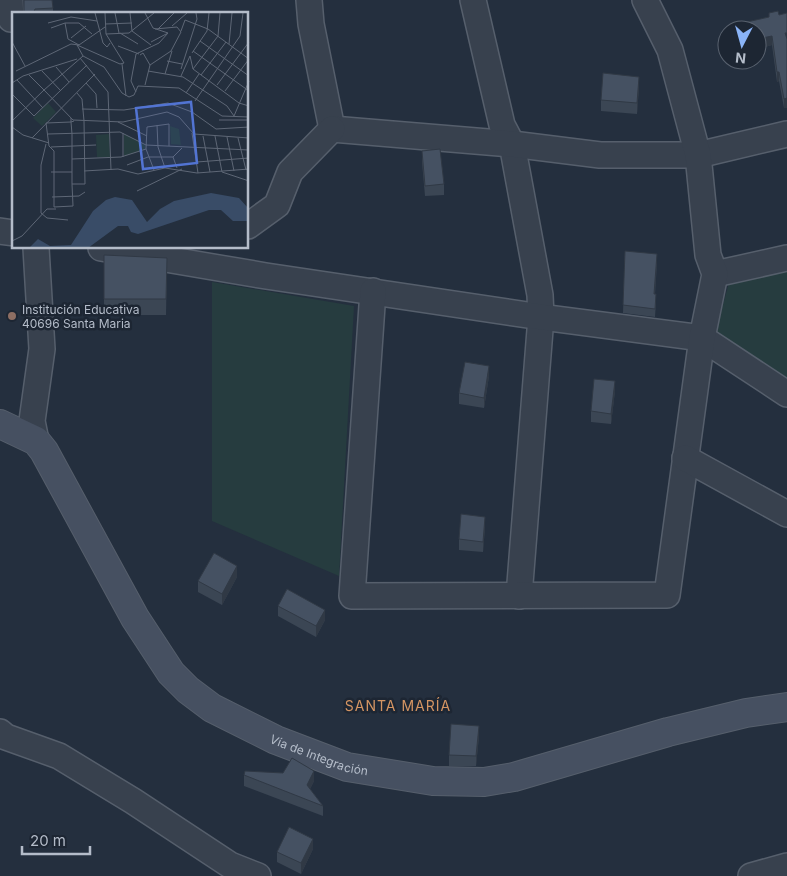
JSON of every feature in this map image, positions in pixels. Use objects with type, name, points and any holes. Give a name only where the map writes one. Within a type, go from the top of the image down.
[{"type":"main road","points":[[0,424],[36,441]]},
{"type":"main road","name":"Vía de Integración","points":[[36,441],[44,452],[135,618],[177,679],[212,708],[276,740],[347,767],[433,781],[484,782],[514,777],[668,732],[746,713],[787,707]]},
{"type":"street","points":[[309,0],[311,24],[332,128]]},
{"type":"street","points":[[473,0],[502,124],[512,144],[540,295],[542,317],[519,596]]},
{"type":"street","points":[[373,291],[352,596],[667,595],[702,338],[715,274],[708,255],[698,155],[670,50],[645,0]]},
{"type":"street","points":[[332,128],[512,144],[600,155],[698,155],[787,134]]},
{"type":"street","points":[[249,225],[277,205],[290,172],[332,128]]},
{"type":"street","points":[[36,249],[42,348],[32,421],[36,441]]},
{"type":"street","points":[[108,249],[266,276],[542,317],[702,338],[787,394]]},
{"type":"street","points":[[715,274],[787,258]]},
{"type":"street","points":[[685,458],[787,514]]},
{"type":"street","points":[[0,732],[6,737],[59,756],[133,801],[230,865],[258,876]]},
{"type":"street","points":[[751,876],[787,866]]},
{"type":"green space","points":[[787,270],[787,381],[715,333],[729,283]]},
{"type":"green space","points":[[212,282],[354,306],[339,576],[212,521]]},
{"type":"building","points":[[24,0],[52,0],[53,8],[24,12]]},
{"type":"building","points":[[778,11],[779,15],[787,13],[787,33],[785,33],[787,39],[787,98],[784,99],[779,72],[777,72],[772,36],[767,37],[767,20],[756,20],[769,17],[769,13]]},
{"type":"building","points":[[603,73],[639,77],[637,103],[601,100]]},
{"type":"building","points":[[440,149],[444,184],[425,186],[422,151]]},
{"type":"building","points":[[625,251],[657,254],[654,294],[656,294],[655,309],[623,305]]},
{"type":"building","points":[[104,255],[167,258],[166,299],[104,299]]},
{"type":"building","points":[[465,362],[489,366],[484,398],[459,393]]},
{"type":"building","points":[[594,379],[615,381],[611,414],[591,411]]},
{"type":"building","points":[[461,514],[485,517],[483,542],[459,539]]},
{"type":"building","points":[[214,553],[237,566],[222,594],[198,581]]},
{"type":"building","points":[[287,589],[325,610],[316,626],[278,606]]},
{"type":"building","points":[[451,724],[479,726],[476,756],[449,755]]},
{"type":"building","points":[[292,758],[314,771],[307,785],[323,806],[244,775],[245,771],[283,773]]},
{"type":"building","points":[[289,827],[313,839],[301,863],[277,852]]},
{"type":"place","name":"Institución Educativa 40696 Santa Maria","points":[[12,316]]},
{"type":"district","name":"SANTA MARÍA","points":[[398,705]]}]
